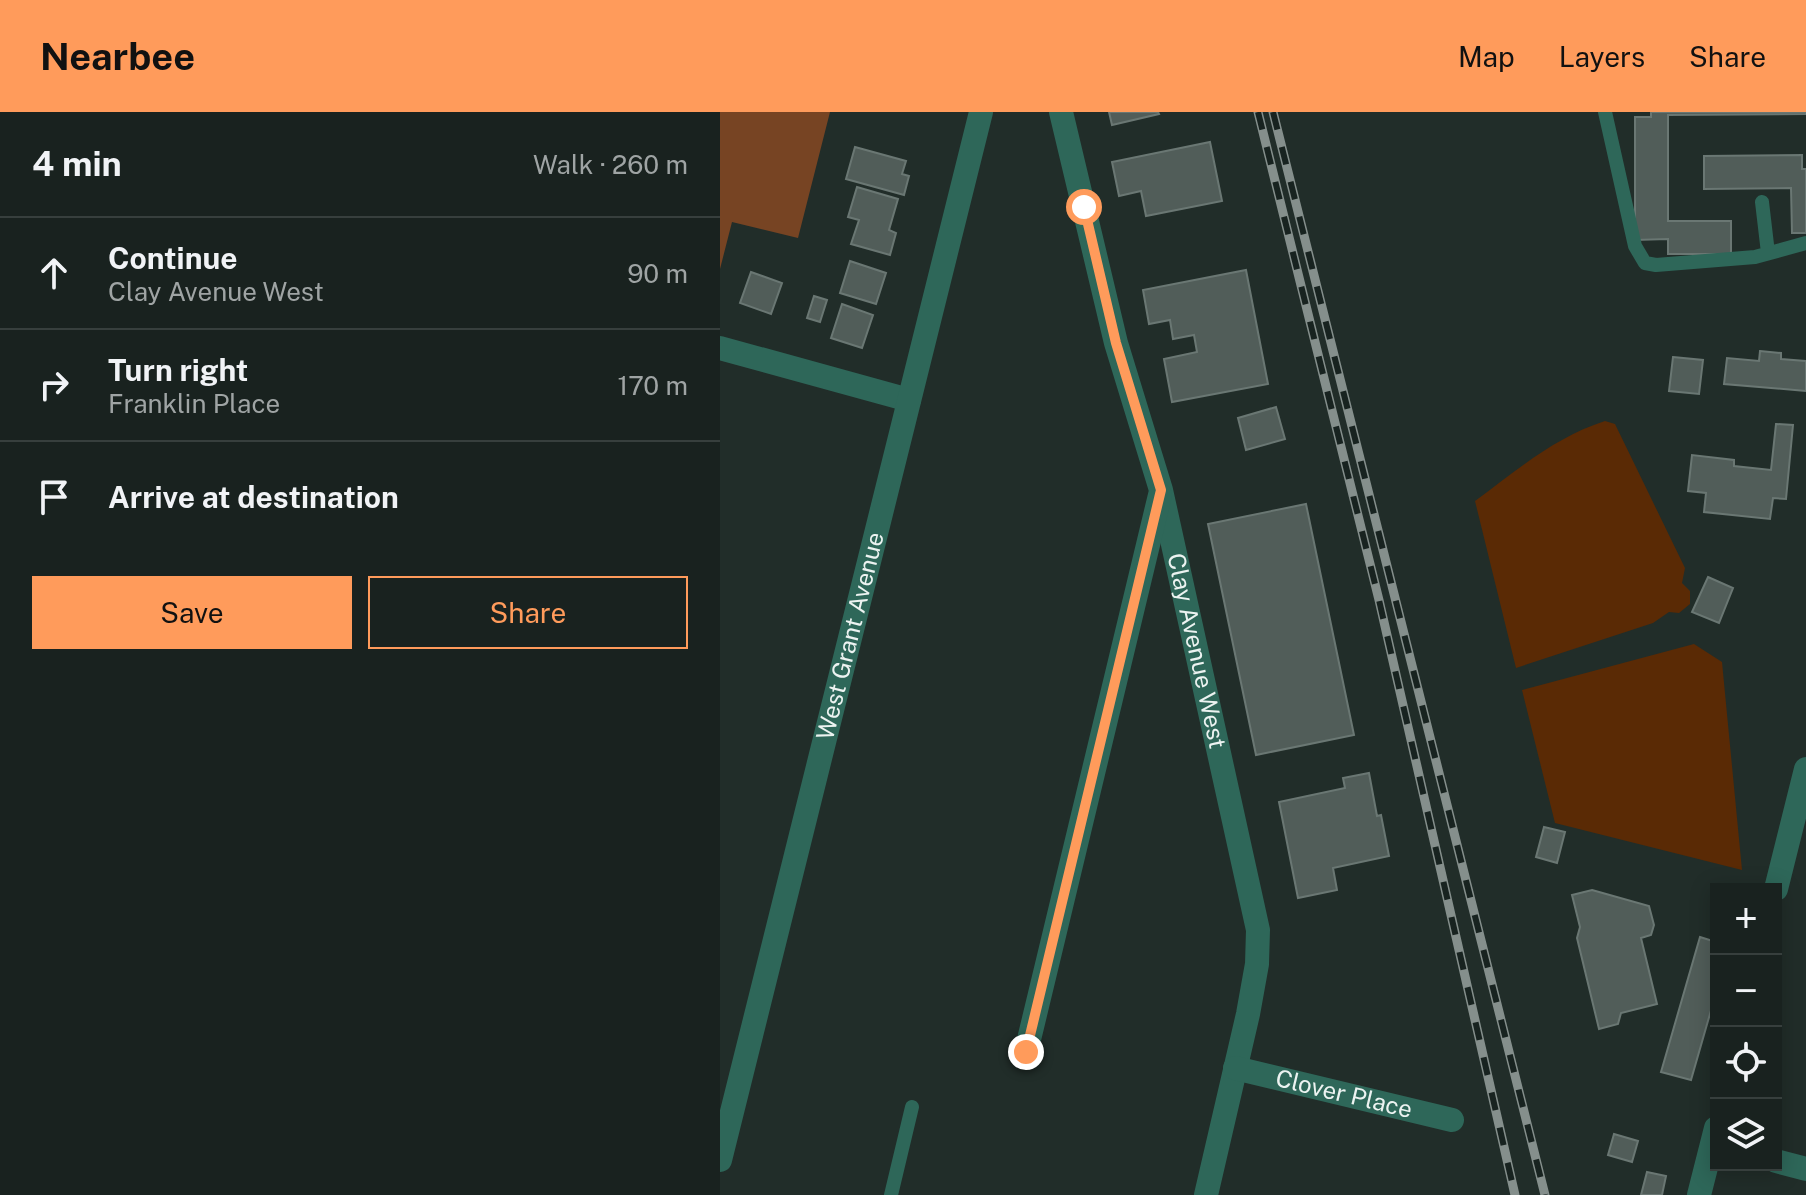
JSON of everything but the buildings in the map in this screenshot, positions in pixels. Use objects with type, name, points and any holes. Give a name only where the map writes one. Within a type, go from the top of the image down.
[{"type":"street","name":"West Grant Avenue","points":[[720,1160],[981,112]]},
{"type":"street","name":"Clay Avenue West","points":[[1061,112],[1116,343],[1161,490],[1258,930],[1257,964],[1248,1014],[1206,1195]]},
{"type":"street","points":[[720,348],[909,400]]},
{"type":"street","points":[[1026,1052],[1161,490]]},
{"type":"street","points":[[1779,883],[1796,847],[1806,769]]},
{"type":"street","name":"Clover Place","points":[[1235,1068],[1452,1120]]},
{"type":"street","points":[[1699,1195],[1710,1157]]},
{"type":"street","points":[[1782,1163],[1806,1169]]},
{"type":"lane","points":[[1605,112],[1623,202],[1635,246],[1645,263],[1656,265],[1755,257],[1806,243]]},
{"type":"lane","points":[[1762,202],[1768,253]]},
{"type":"lane","points":[[891,1195],[912,1107]]},
{"type":"shaded area","points":[[720,112],[830,112],[798,238],[732,222],[720,269]]},
{"type":"shaded area","points":[[1605,421],[1615,424],[1685,568],[1682,583],[1690,591],[1690,604],[1679,613],[1669,612],[1653,623],[1516,668],[1475,501],[1553,445]]},
{"type":"shaded area","points":[[1694,644],[1722,662],[1742,870],[1555,823],[1522,690]]},
{"type":"railway","points":[[1258,112],[1379,600],[1515,1195]]},
{"type":"railway","points":[[1273,112],[1545,1195]]},
{"type":"route","points":[[1026,1052],[1161,490],[1116,343],[1084,207]]}]
